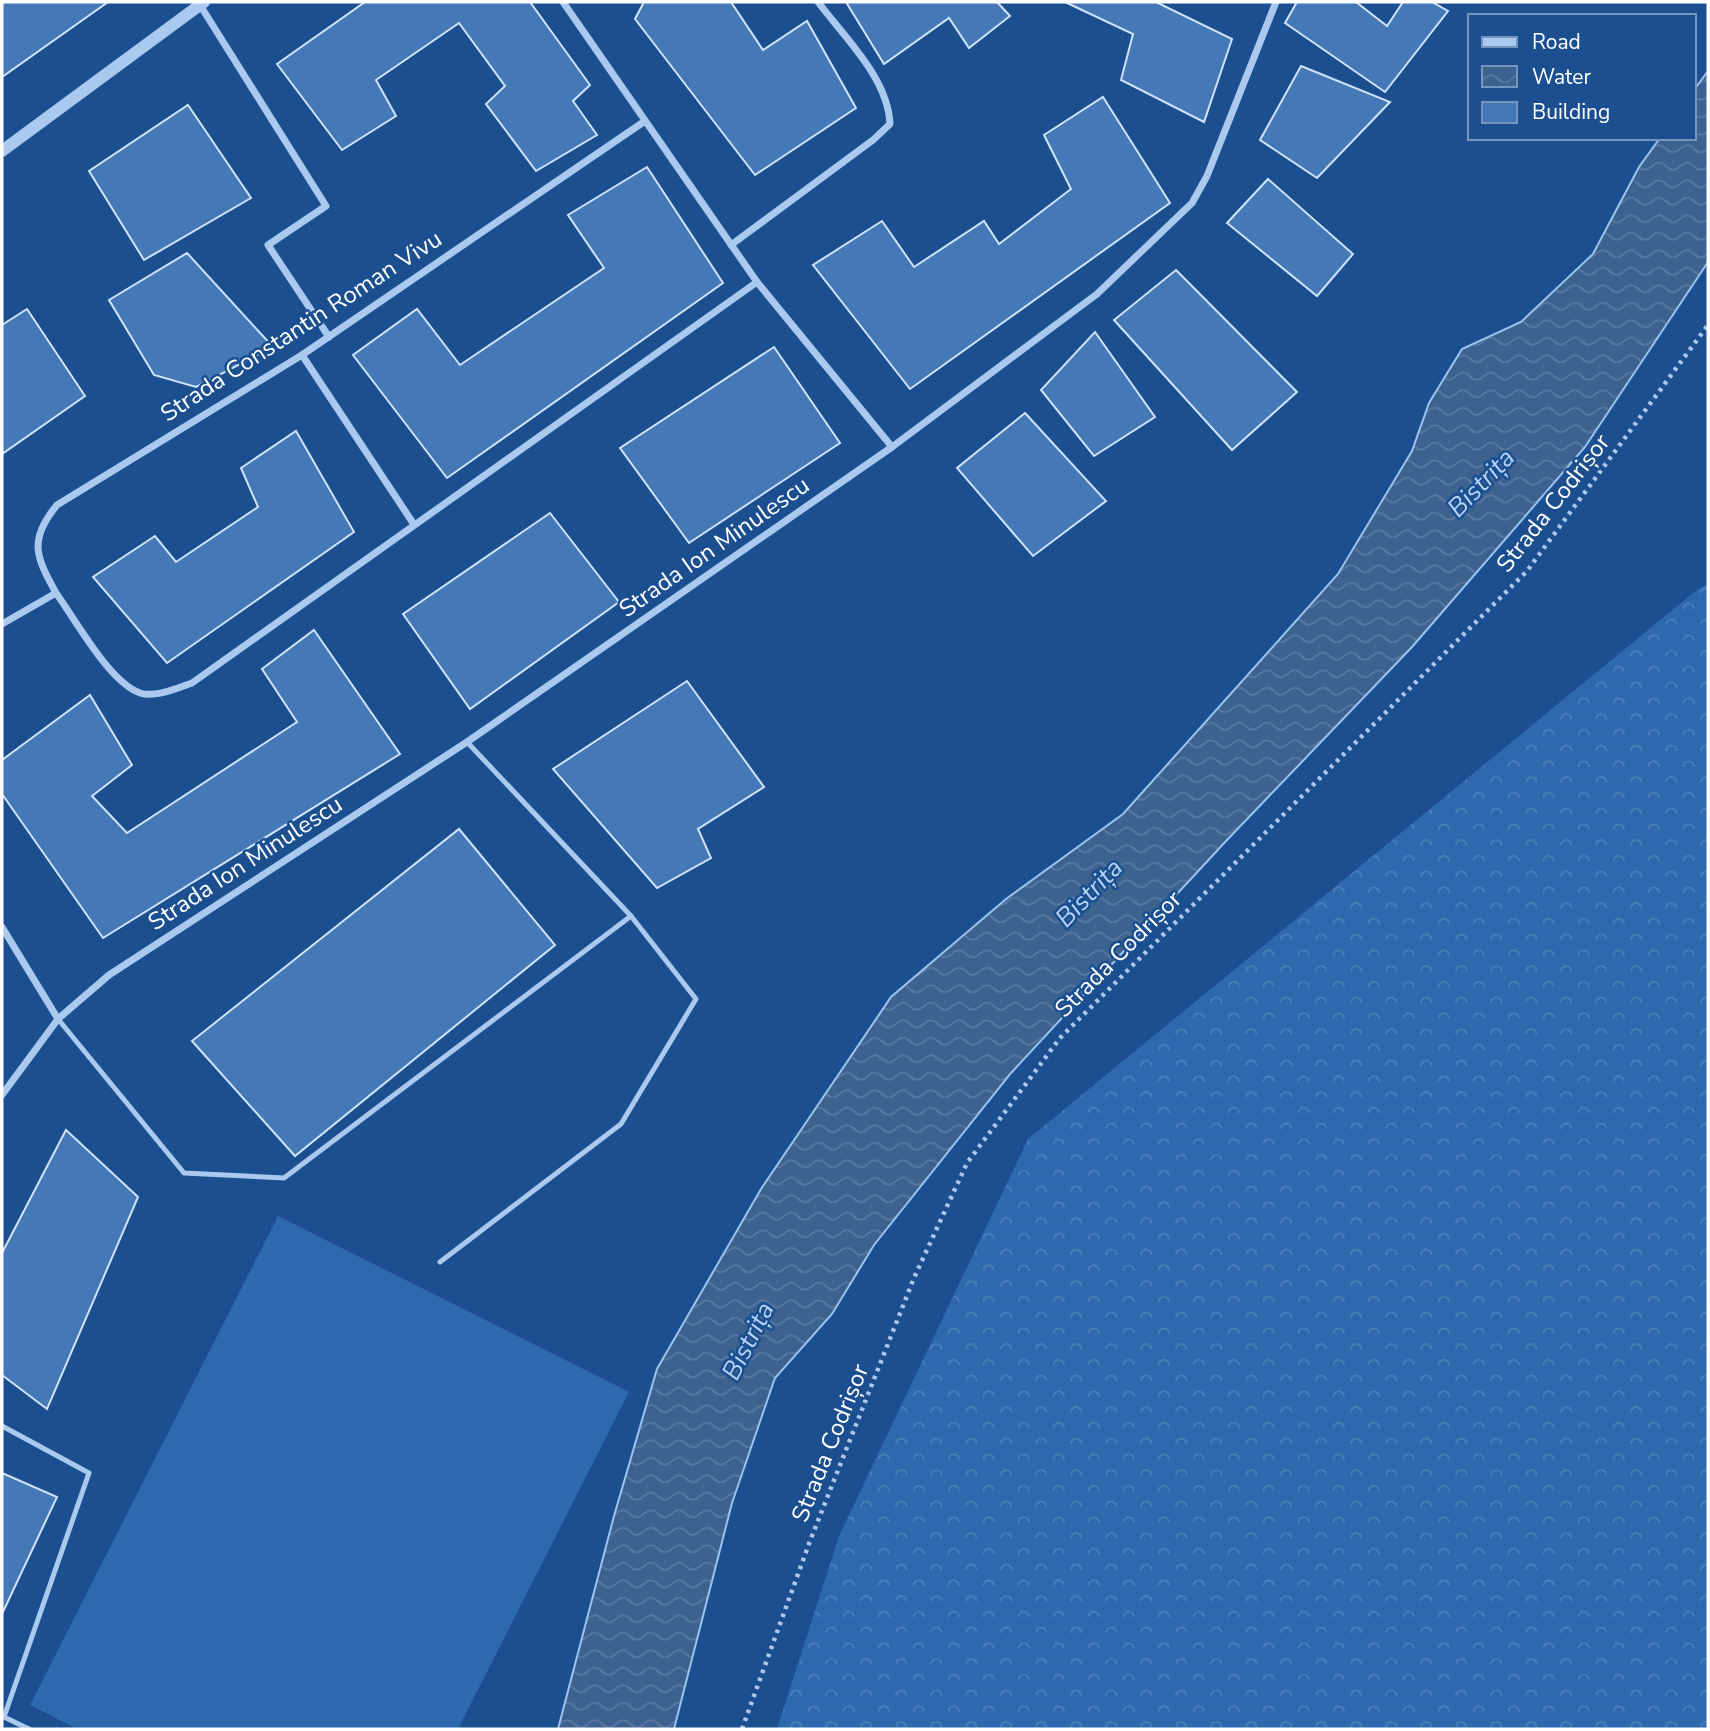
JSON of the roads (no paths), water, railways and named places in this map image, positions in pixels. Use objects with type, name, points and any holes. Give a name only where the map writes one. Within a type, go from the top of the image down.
[{"type":"street","points":[[563,2],[757,282],[892,447]]},
{"type":"street","points":[[731,245],[890,124],[890,107],[878,82],[818,2]]},
{"type":"street","name":"Strada Ion Minulescu","points":[[2,1096],[58,1019],[109,975],[467,742],[892,447],[1097,294],[1192,203],[1207,176],[1276,2]]},
{"type":"street","points":[[2,150],[202,3],[326,206],[268,245],[329,337]]},
{"type":"street","name":"Strada Constantin Roman Vivu","points":[[645,121],[302,355],[57,505],[43,523],[38,543],[38,560],[57,593],[117,678],[140,693],[160,694],[192,682],[757,282]]},
{"type":"street","points":[[302,355],[413,523]]},
{"type":"street","points":[[2,624],[57,593]]},
{"type":"street","points":[[2,927],[58,1019]]},
{"type":"lane","points":[[440,1262],[621,1124],[696,999],[631,916],[467,742]]},
{"type":"lane","points":[[58,1019],[184,1173],[284,1178],[631,916]]},
{"type":"lane","points":[[2,1426],[89,1473],[4,1717],[29,1729]]},
{"type":"water","name":"Bistrița","points":[[1708,71],[1708,262],[1585,447],[1412,647],[1227,840],[1011,1073],[874,1245],[832,1314],[775,1378],[732,1503],[674,1729],[558,1729],[614,1516],[657,1369],[761,1189],[891,997],[1006,899],[1123,814],[1338,574],[1412,451],[1429,403],[1462,349],[1521,322],[1593,254],[1639,167],[1659,140],[1696,140],[1696,87]]}]
